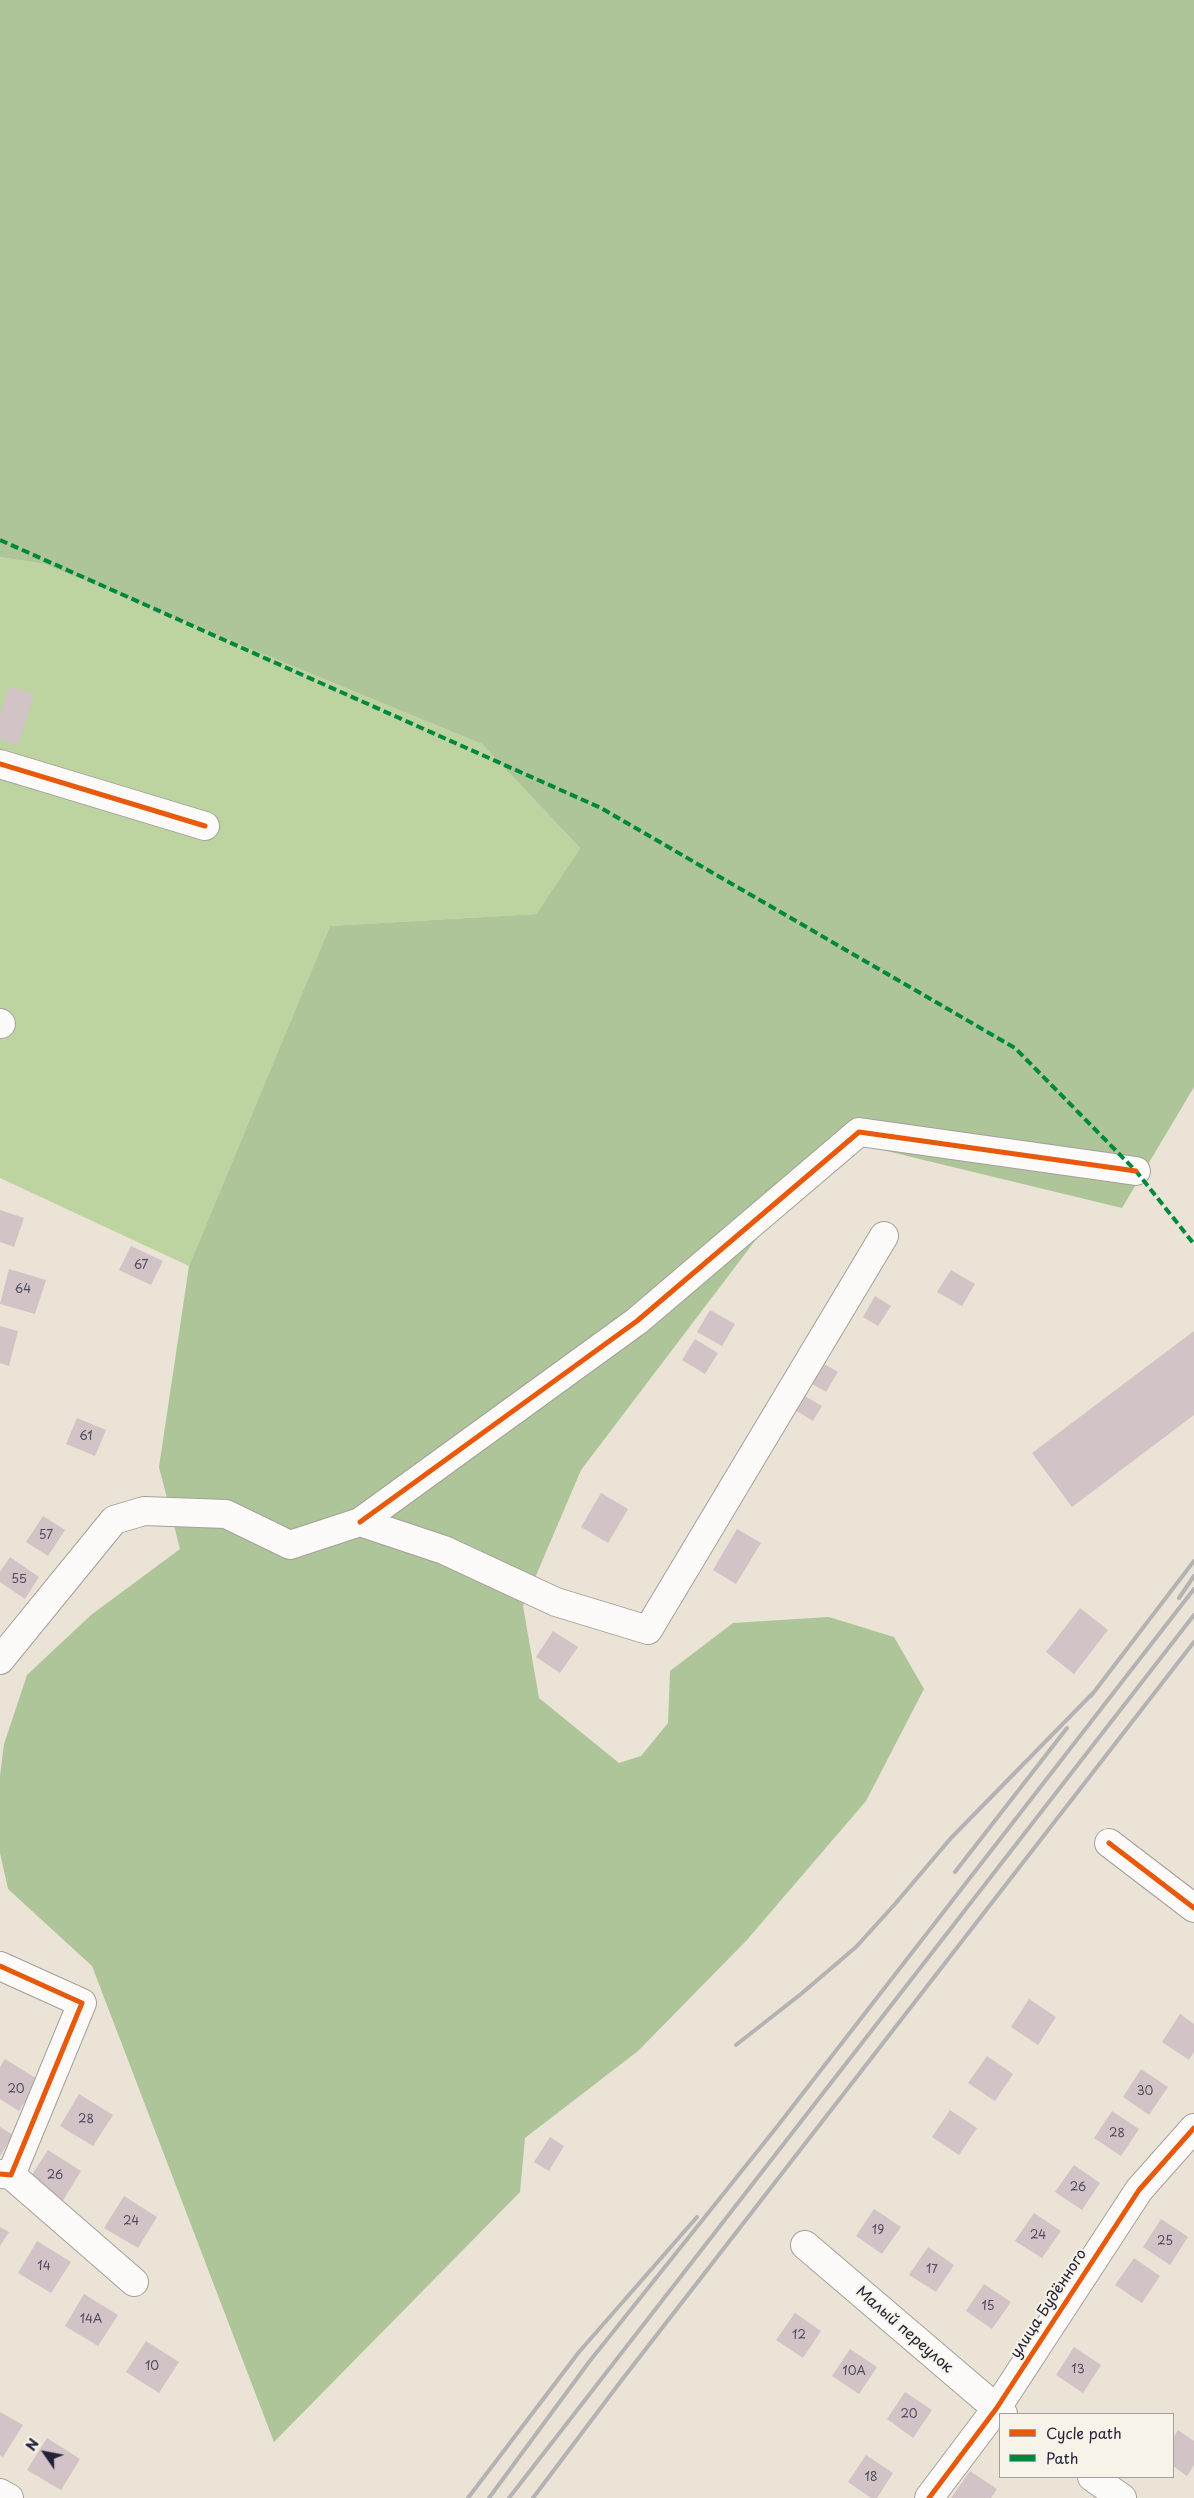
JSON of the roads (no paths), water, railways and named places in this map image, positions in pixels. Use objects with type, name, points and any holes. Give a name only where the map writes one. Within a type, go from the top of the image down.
[{"type":"street","points":[[0,764],[205,826]]},
{"type":"street","points":[[0,1660],[114,1520],[144,1510],[226,1514],[290,1545],[360,1522],[637,1321],[858,1132],[1136,1171]]},
{"type":"street","points":[[360,1522],[444,1550],[556,1602],[648,1630],[884,1236]]},
{"type":"street","points":[[1109,1843],[1194,1908]]},
{"type":"street","points":[[0,1966],[82,2003],[6,2175],[134,2282]]},
{"type":"street","name":"улица Будённого","points":[[1000,2412],[1139,2190],[1194,2128]]},
{"type":"street","name":"Малый переулок","points":[[805,2245],[1000,2412]]},
{"type":"street","name":"улица Будённого","points":[[929,2498],[999,2413]]},
{"type":"street","points":[[1093,2478],[1122,2498]]},
{"type":"street","points":[[0,2492],[9,2498]]},
{"type":"railway","points":[[1091,1696],[1194,1561]]},
{"type":"railway","points":[[1179,1598],[1194,1576]]},
{"type":"railway","points":[[489,2498],[589,2362],[776,2128],[1194,1589]]},
{"type":"railway","points":[[509,2498],[1194,1615]]},
{"type":"railway","points":[[533,2498],[621,2381],[1194,1642]]},
{"type":"railway","points":[[736,2045],[801,1994],[856,1947],[951,1838],[1094,1692]]},
{"type":"railway","points":[[955,1872],[1067,1728]]},
{"type":"railway","points":[[468,2498],[579,2352],[697,2217]]}]
